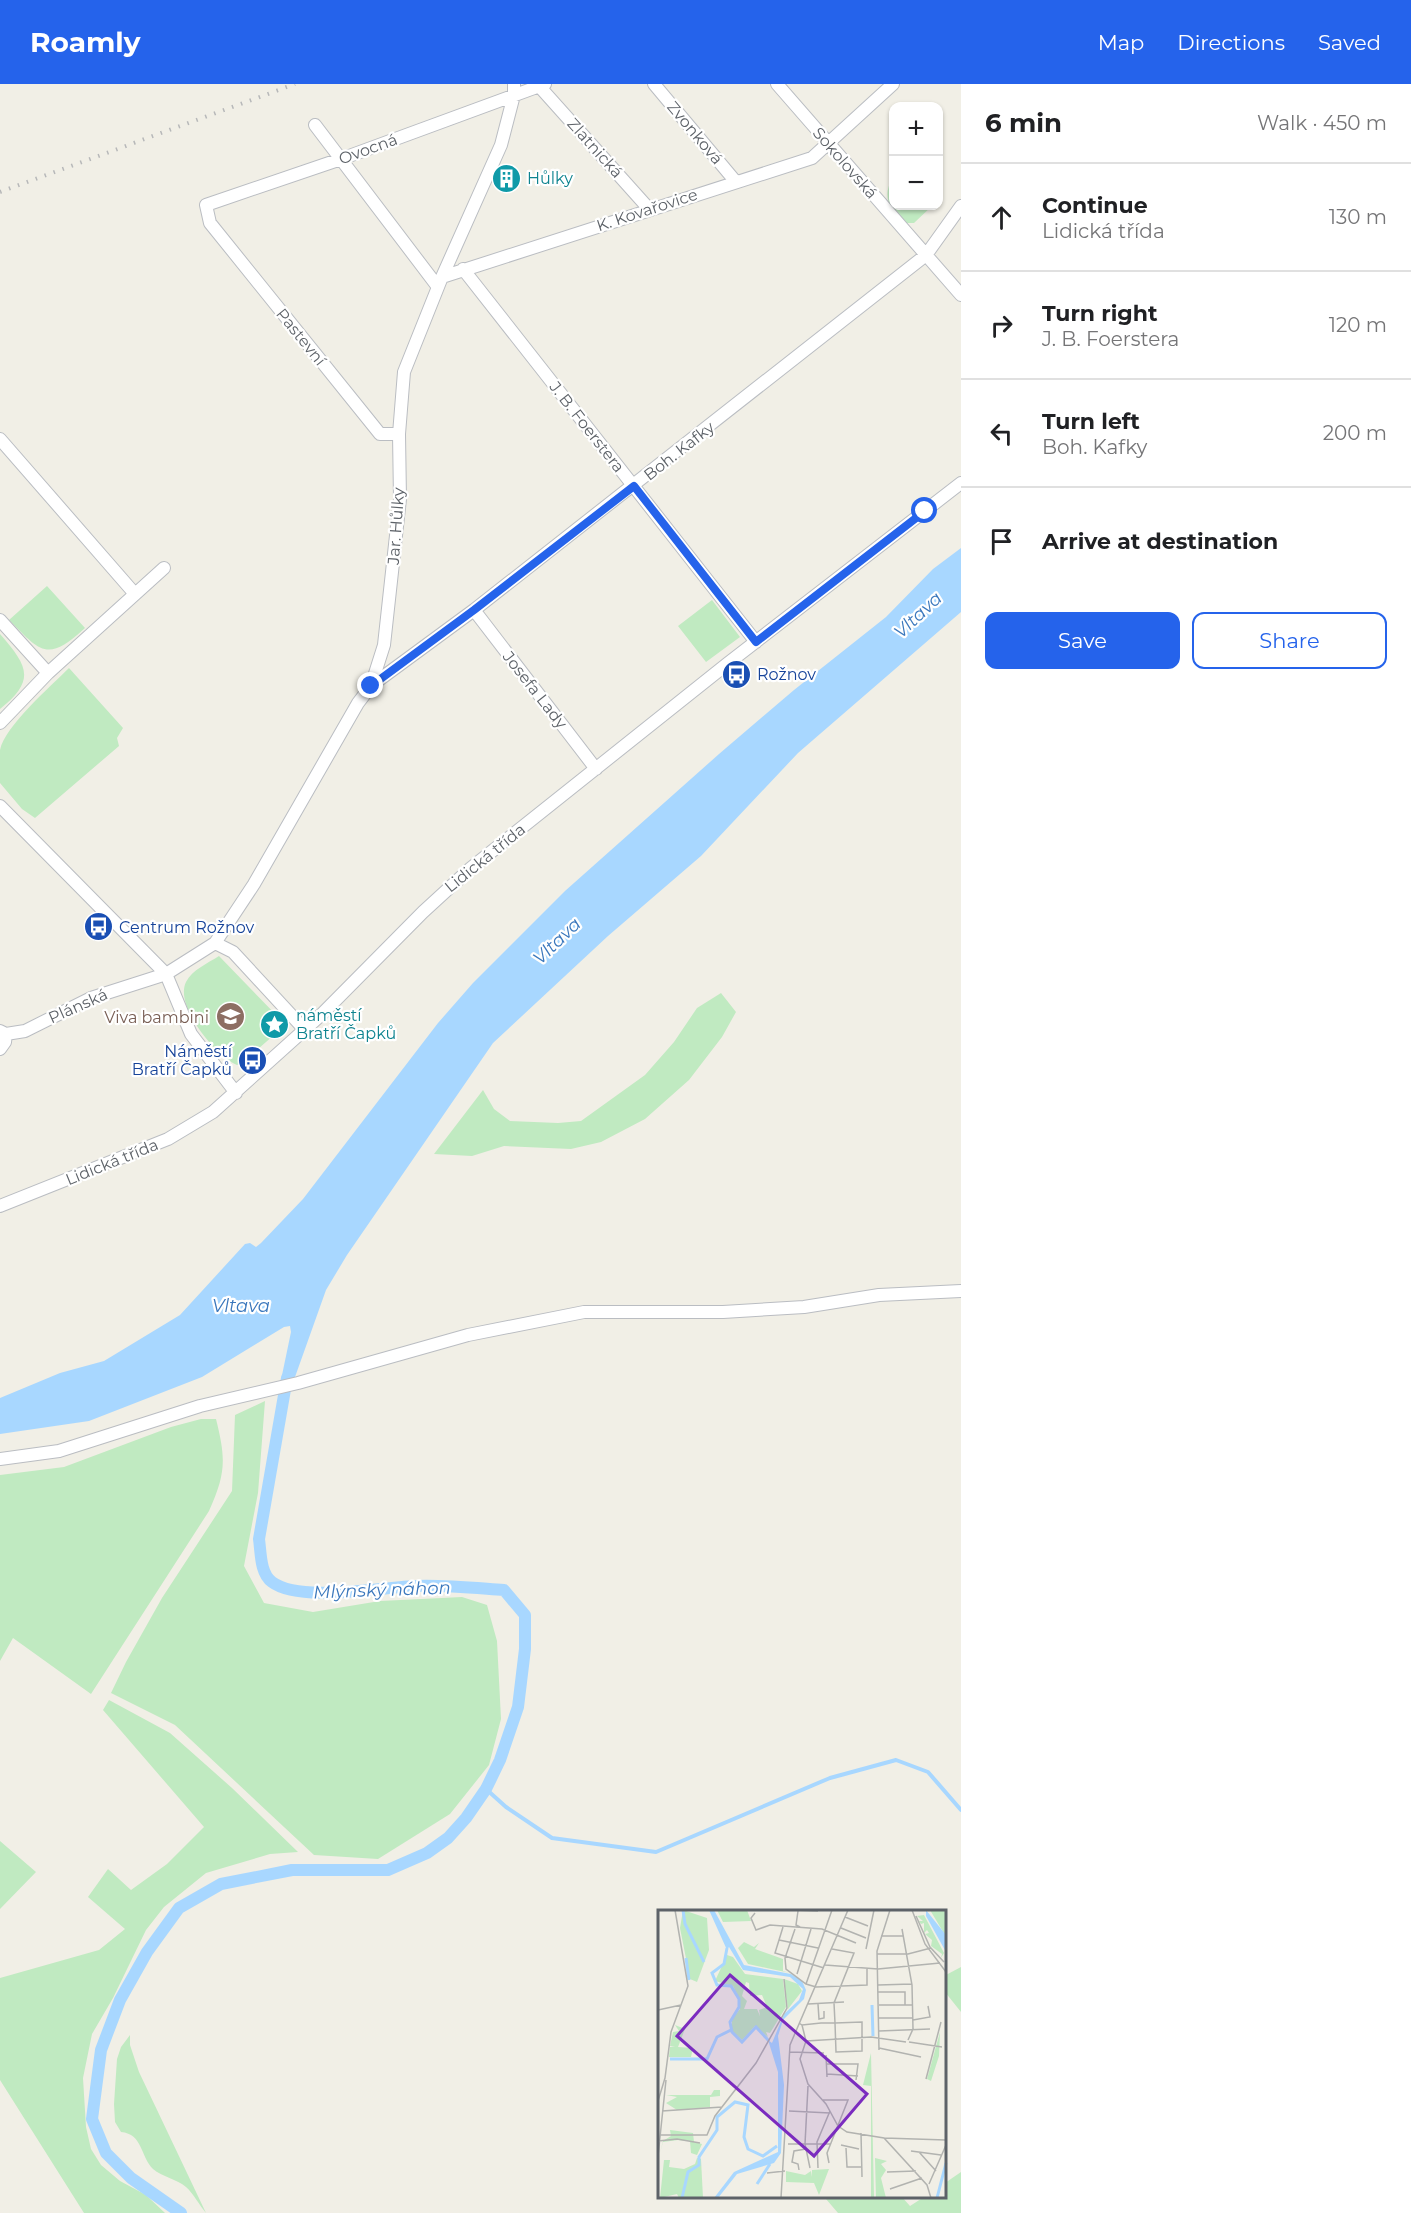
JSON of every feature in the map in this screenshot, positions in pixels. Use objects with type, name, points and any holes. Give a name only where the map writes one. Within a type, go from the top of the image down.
[{"type":"street","name":"Zvonková","points":[[654,84],[736,182]]},
{"type":"street","name":"Sokolovská","points":[[777,84],[961,295]]},
{"type":"street","name":"K. Kovařovice","points":[[440,282],[463,269],[812,158],[893,84]]},
{"type":"street","name":"Ovocná","points":[[210,223],[207,205],[341,159],[514,90],[542,85]]},
{"type":"street","name":"Zlatnická","points":[[542,85],[650,210]]},
{"type":"street","name":"Jar. Hůlky","points":[[215,943],[254,884],[358,703],[371,686],[384,645],[395,554],[400,499],[399,434],[404,372],[440,282],[501,145],[514,90]]},
{"type":"street","points":[[315,125],[440,282]]},
{"type":"street","name":"Boh. Kafky","points":[[371,686],[474,610],[634,486],[926,255],[961,206]]},
{"type":"street","name":"Pastevní","points":[[210,223],[380,434],[399,434]]},
{"type":"street","name":"J. B. Foerstera","points":[[463,269],[756,642]]},
{"type":"street","points":[[0,439],[135,594]]},
{"type":"street","name":"Lidická třída","points":[[0,1206],[168,1139],[213,1112],[305,1030],[456,880],[961,483]]},
{"type":"street","points":[[0,723],[48,673],[164,568]]},
{"type":"street","name":"Josefa Lady","points":[[474,610],[596,769]]},
{"type":"street","points":[[0,620],[48,673]]},
{"type":"street","points":[[0,806],[166,974],[191,1034],[236,1093]]},
{"type":"street","points":[[215,943],[233,952],[305,1030]]},
{"type":"street","name":"Plánská","points":[[0,1049],[5,1042],[3,1032],[25,1031],[91,998],[166,974],[215,943]]},
{"type":"street","points":[[0,1460],[59,1451],[200,1406],[296,1383],[468,1335],[584,1312],[723,1312],[804,1307],[879,1295],[961,1291]]},
{"type":"green space","points":[[893,210],[928,210],[914,223],[904,223]]},
{"type":"green space","points":[[47,586],[85,628],[62,646],[53,649],[37,646],[9,620]]},
{"type":"green space","points":[[712,600],[740,637],[706,662],[678,626]]},
{"type":"green space","points":[[0,634],[17,655],[24,672],[19,689],[12,699],[0,709]]},
{"type":"green space","points":[[69,668],[123,728],[117,738],[119,746],[35,818],[22,809],[0,783],[0,750],[19,718]]},
{"type":"green space","points":[[219,956],[281,1020],[282,1028],[237,1065],[218,1052],[199,1029],[186,1004],[184,992],[186,982],[192,974]]},
{"type":"green space","points":[[721,993],[736,1012],[722,1037],[689,1080],[645,1119],[601,1142],[571,1149],[504,1146],[472,1156],[434,1154],[483,1090],[494,1109],[510,1121],[558,1123],[581,1121],[645,1075],[674,1042],[697,1008]]},
{"type":"green space","points":[[265,1401],[258,1493],[244,1566],[264,1603],[313,1612],[380,1601],[462,1597],[487,1605],[497,1641],[501,1719],[489,1765],[450,1814],[378,1859],[314,1855],[175,1725],[111,1693],[162,1598],[232,1491],[235,1415]]},
{"type":"green space","points":[[201,1419],[216,1419],[222,1445],[223,1466],[215,1498],[209,1511],[91,1694],[13,1638],[0,1661],[0,1475],[64,1467],[171,1427]]},
{"type":"green space","points":[[109,1700],[170,1733],[232,1788],[298,1852],[270,1854],[206,1873],[164,1907],[146,1930],[113,1998],[92,2034],[83,2078],[86,2127],[91,2149],[101,2165],[120,2181],[146,2195],[165,2213],[84,2213],[0,2080],[0,1978],[99,1950],[125,1929],[88,1897],[108,1869],[131,1890],[167,1864],[204,1827],[103,1710]]},
{"type":"green space","points":[[0,1841],[36,1872],[0,1909]]},
{"type":"green space","points":[[961,1967],[961,2012],[946,1993],[946,1975]]},
{"type":"green space","points":[[130,2035],[130,2045],[139,2072],[206,2213],[186,2187],[153,2169],[137,2141],[121,2132],[115,2122],[117,2059],[121,2047]]},
{"type":"green space","points":[[961,2172],[961,2213],[838,2213],[826,2199],[903,2198],[910,2206],[922,2198],[946,2198],[946,2182]]},
{"type":"water","name":"Vltava","points":[[961,548],[961,612],[798,753],[701,856],[608,936],[493,1043],[347,1255],[326,1290],[295,1377],[281,1380],[291,1332],[290,1326],[284,1327],[202,1377],[89,1421],[0,1434],[0,1398],[60,1373],[104,1361],[180,1315],[245,1244],[250,1243],[256,1247],[261,1243],[303,1199],[438,1023],[473,983],[565,891],[719,754],[794,690],[886,617],[933,569]]},
{"type":"waterway","name":"Mlýnský náhon","points":[[181,2213],[131,2178],[106,2153],[92,2119],[101,2050],[120,2000],[147,1952],[179,1908],[221,1884],[292,1870],[388,1870],[427,1853],[448,1838],[466,1818],[486,1789],[500,1760],[518,1707],[525,1649],[525,1615],[504,1590],[428,1586],[321,1593],[301,1592],[285,1588],[268,1578],[262,1562],[259,1539],[287,1378]]},
{"type":"waterway","points":[[486,1789],[506,1807],[552,1838],[656,1852],[830,1778],[896,1760],[928,1772],[961,1810]]},
{"type":"railway","points":[[0,192],[295,84]]},
{"type":"place","name":"Hůlky","points":[[506,178]]},
{"type":"place","name":"Rožnov","points":[[736,674]]},
{"type":"place","name":"Centrum Rožnov","points":[[98,927]]},
{"type":"place","name":"Viva bambini","points":[[230,1017]]},
{"type":"place","name":"náměstí Bratří Čapků","points":[[275,1024]]},
{"type":"place","name":"Náměstí Bratří Čapků","points":[[253,1060]]},
{"type":"route","points":[[371,686],[474,610],[634,486],[756,642],[925,511]]}]
